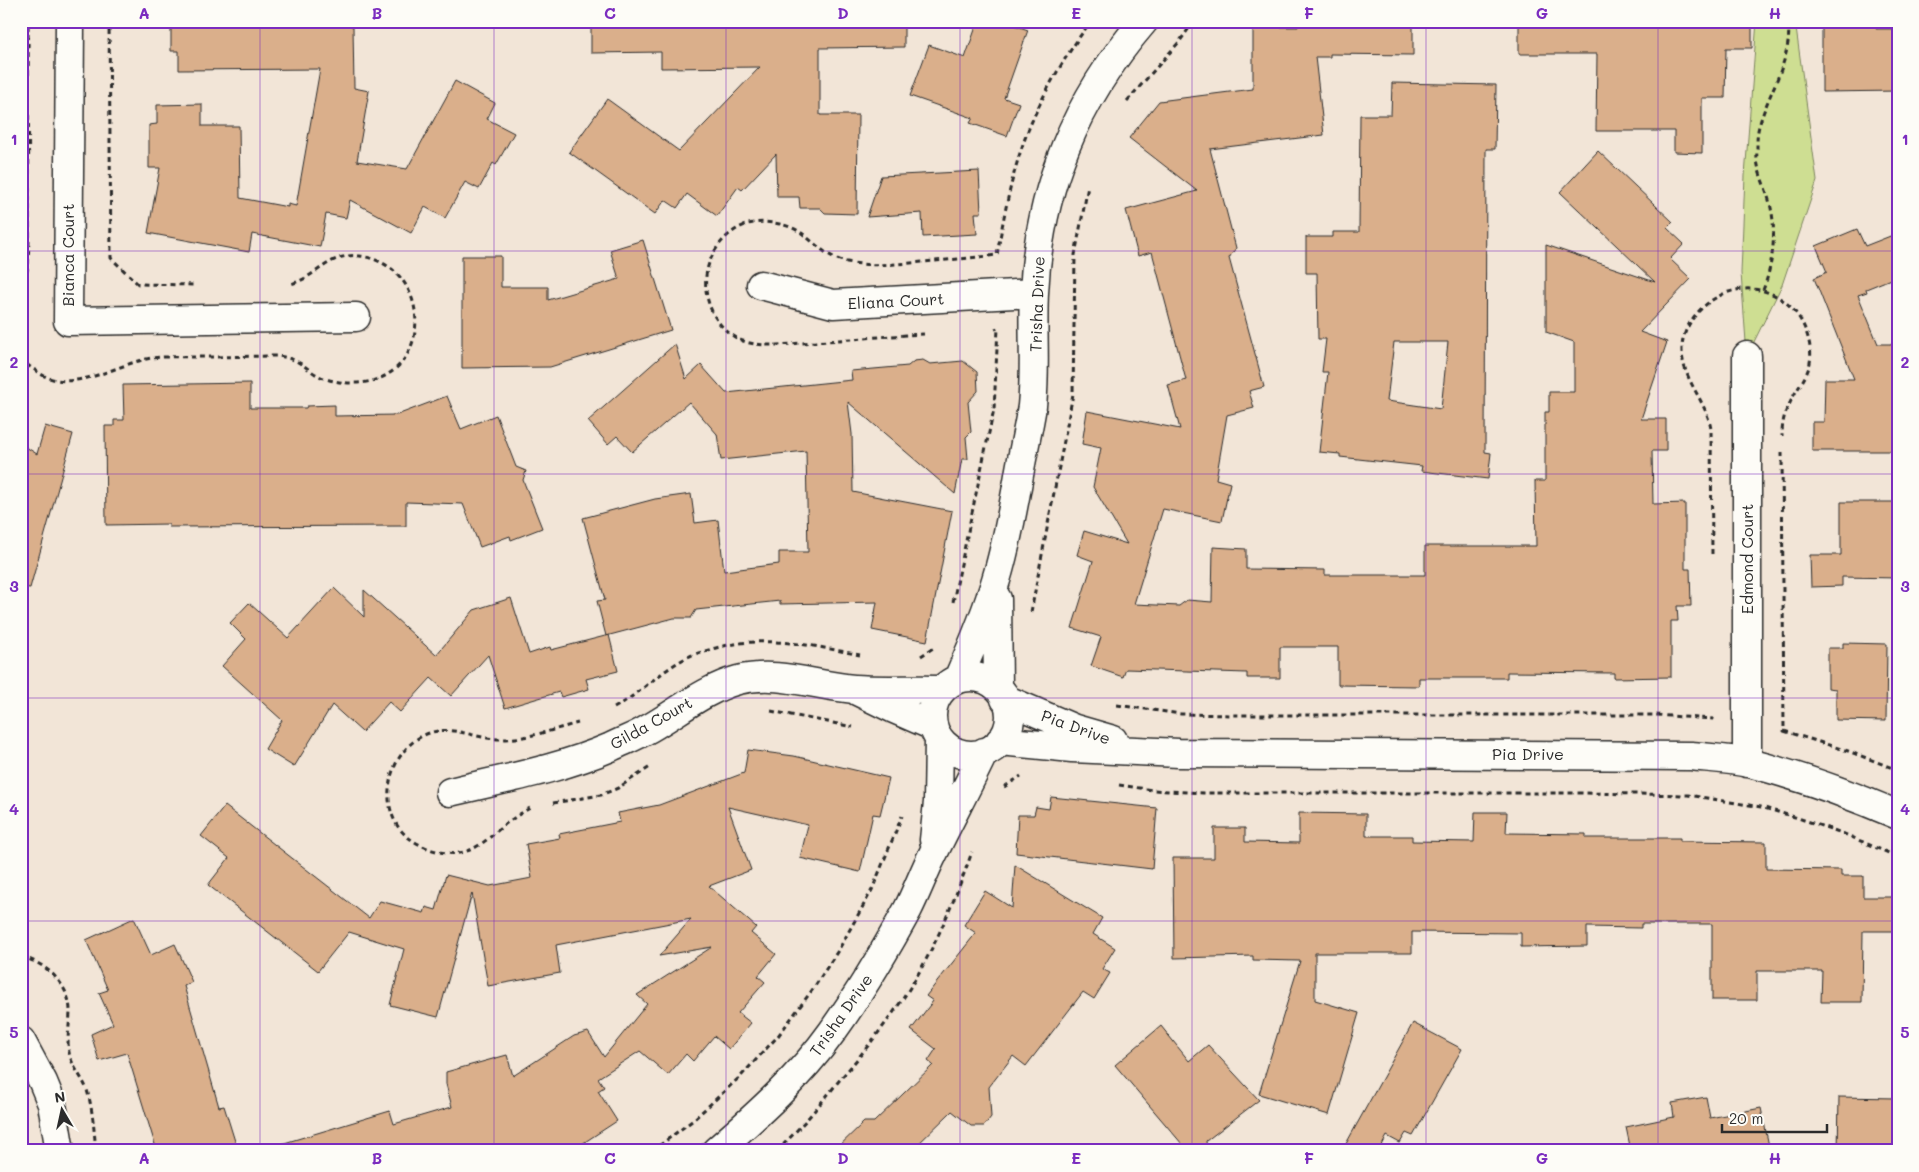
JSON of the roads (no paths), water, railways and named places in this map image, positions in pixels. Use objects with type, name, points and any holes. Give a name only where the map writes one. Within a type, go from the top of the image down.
[{"type":"street","name":"Bianca Court","points":[[70,21],[68,321],[356,317]]},
{"type":"street","name":"Trisha Drive","points":[[950,685],[978,633],[996,580],[1008,535],[1031,408],[1035,371],[1034,293],[1038,247],[1048,194],[1060,157],[1078,118],[1120,48],[1144,21]]},
{"type":"street","name":"Eliana Court","points":[[762,285],[833,304],[1034,293]]},
{"type":"street","name":"Edmond Court","points":[[1747,356],[1747,763]]},
{"type":"street","name":"Trisha Drive","points":[[996,580],[1002,693]]},
{"type":"street","name":"Gilda Court","points":[[450,792],[572,762],[648,730],[680,708],[713,690],[738,680],[763,676],[785,677],[854,689],[950,685]]},
{"type":"street","points":[[968,677],[979,678],[989,681],[1002,693],[1009,710],[1009,721],[1006,731],[992,746],[972,754],[959,753],[948,747],[936,732],[932,713],[935,701],[950,685],[968,677]]},
{"type":"street","name":"Gilda Court","points":[[854,689],[936,732]]},
{"type":"street","name":"Pia Drive","points":[[1002,693],[1075,729],[1148,751]]},
{"type":"street","name":"Trisha Drive","points":[[933,854],[938,802],[936,732]]},
{"type":"street","name":"Trisha Drive","points":[[716,1151],[789,1083],[831,1033],[870,974],[908,908],[933,854],[992,746]]},
{"type":"street","name":"Pia Drive","points":[[992,746],[1209,754],[1691,756],[1747,763],[1835,789],[1898,815]]},
{"type":"street","points":[[21,1041],[43,1082],[52,1104],[60,1151]]}]
